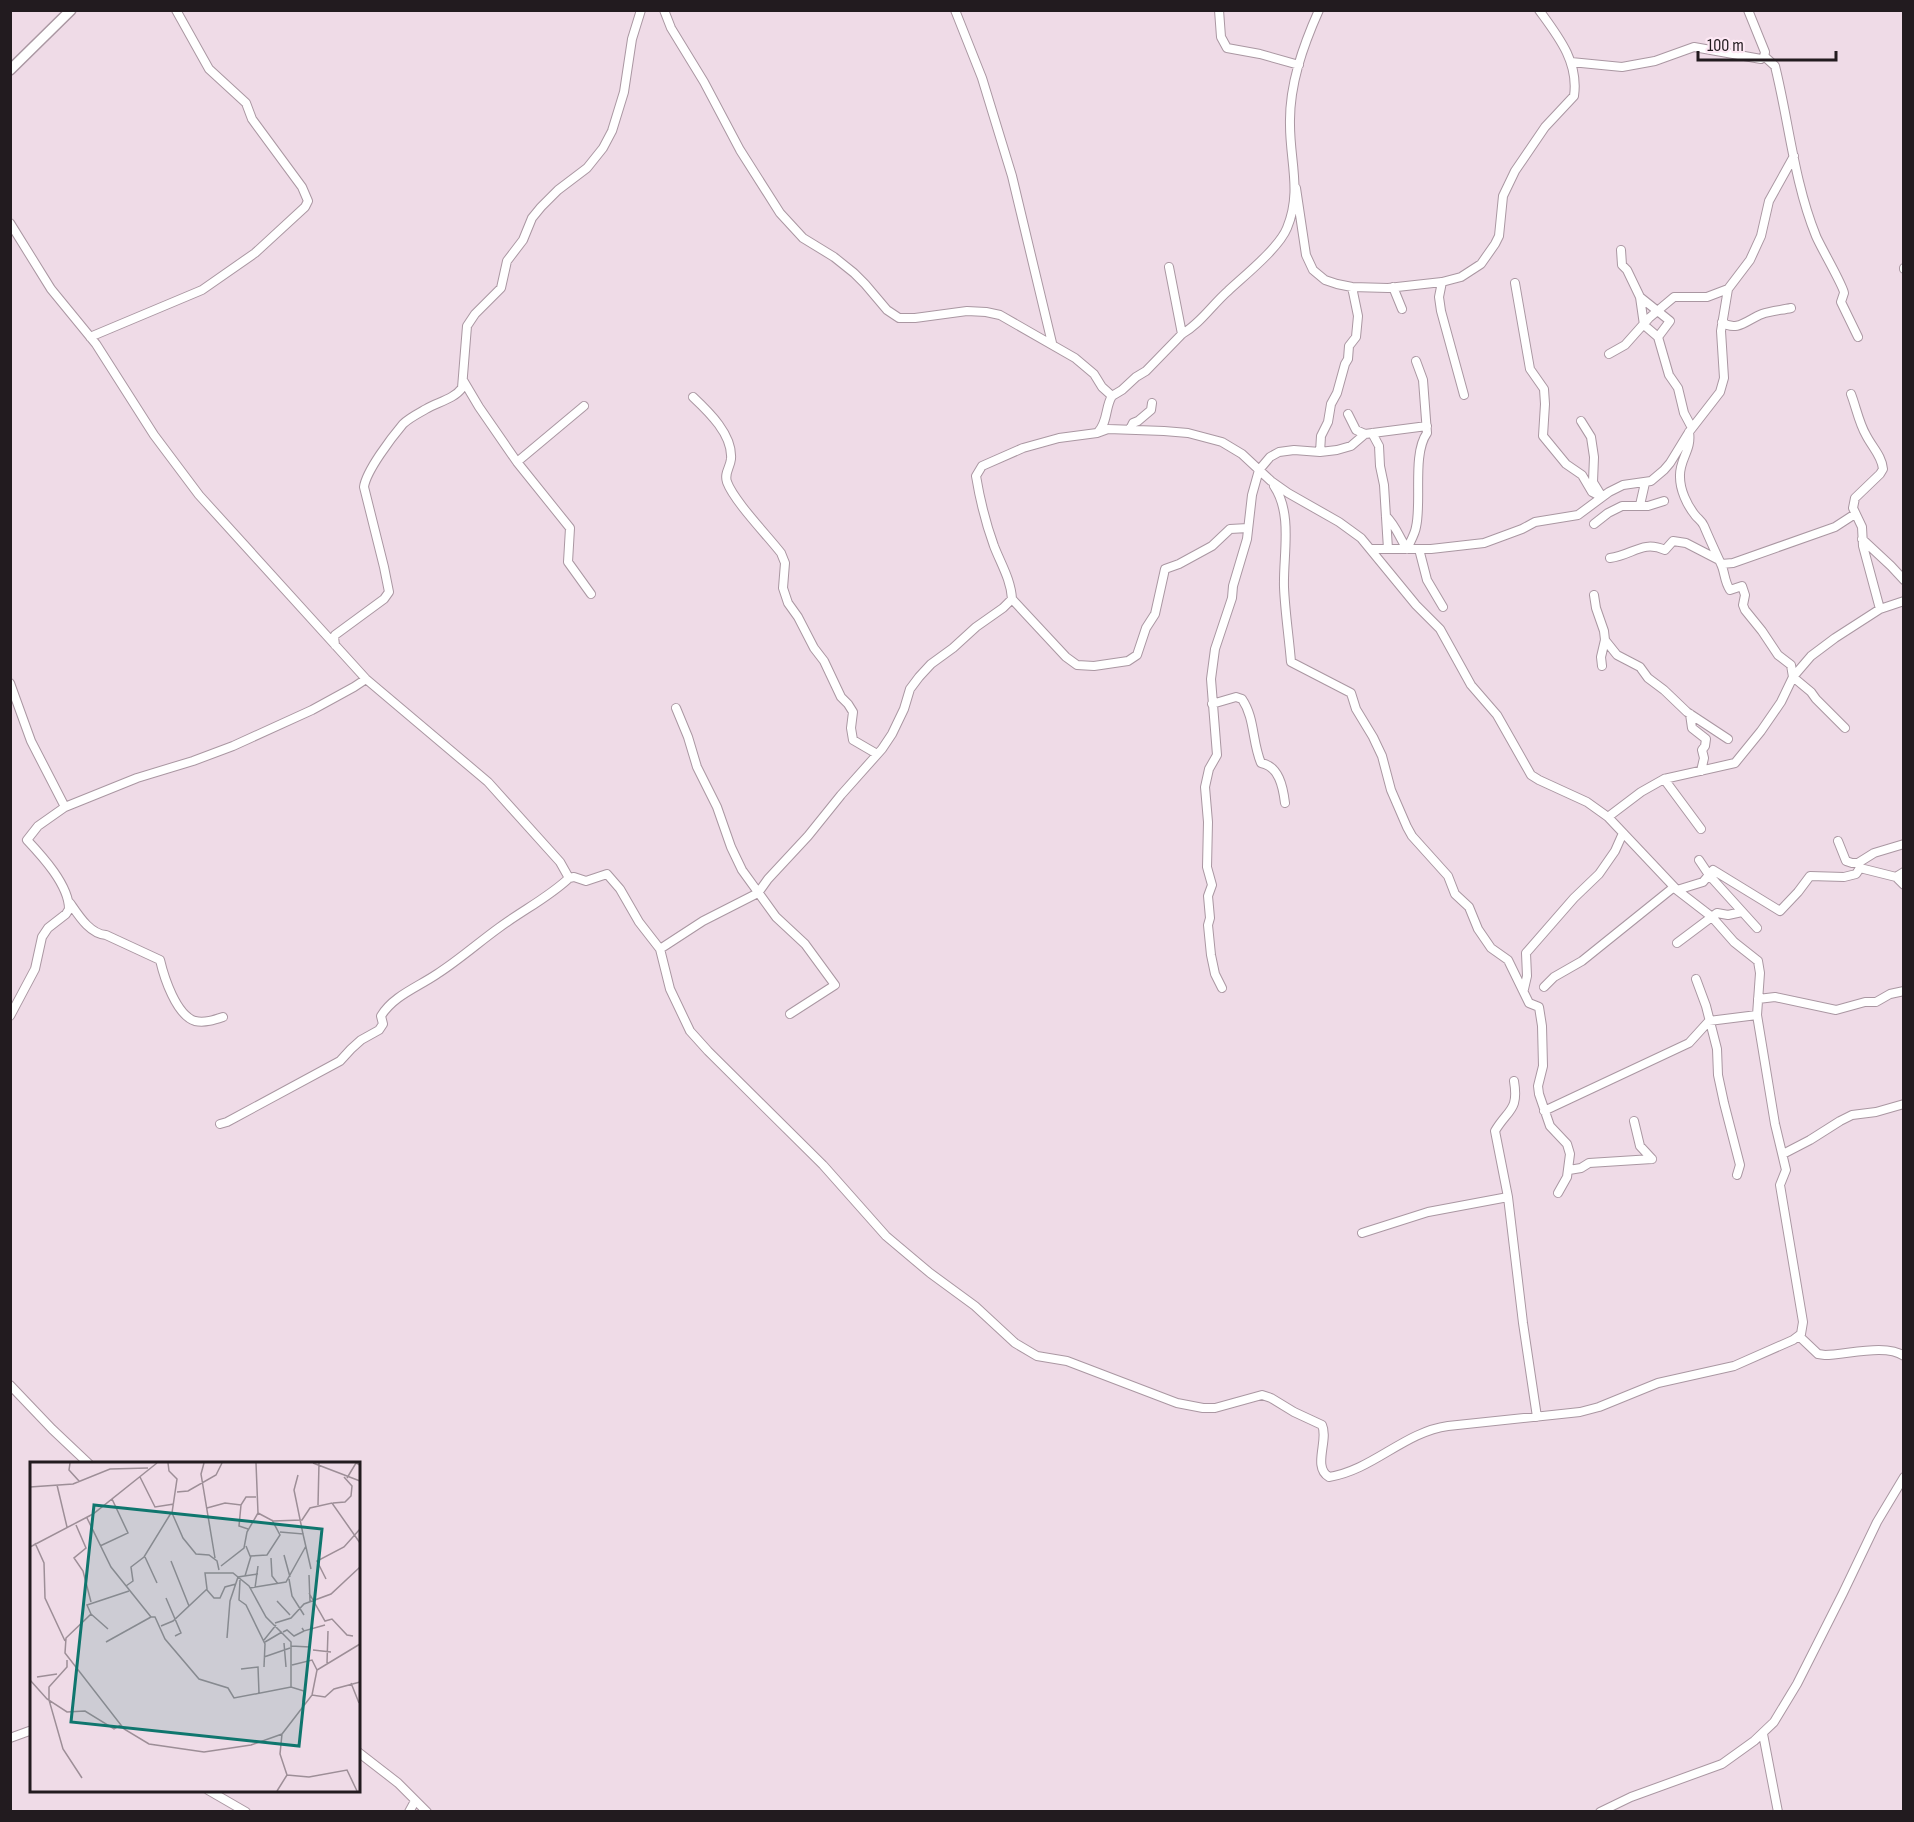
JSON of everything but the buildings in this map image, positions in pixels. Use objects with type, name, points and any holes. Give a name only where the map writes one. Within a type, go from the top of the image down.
[{"type":"street","points":[[10,70],[71,10]]},
{"type":"street","points":[[90,337],[202,290],[255,254],[308,201],[298,181],[252,119],[246,103],[209,69],[176,10]]},
{"type":"street","points":[[335,645],[334,637],[384,599],[388,592],[364,487],[365,480],[404,423],[458,393],[462,388],[461,376],[465,363],[466,333],[470,321],[501,288],[507,261],[523,240],[532,219],[541,207],[558,190],[588,168],[603,148],[612,131],[626,80],[634,30],[641,10]]},
{"type":"street","points":[[664,10],[671,27],[704,82],[740,150],[780,213],[803,238],[834,257],[854,273],[895,316],[915,318],[967,311],[996,313],[1052,343],[1085,366],[1112,396]]},
{"type":"street","points":[[955,10],[982,78],[1012,176],[1052,343]]},
{"type":"street","points":[[1219,10],[1221,37],[1227,48],[1299,65]]},
{"type":"street","points":[[1319,10],[1299,65],[1290,110],[1296,188],[1309,262],[1318,275],[1325,280],[1352,287],[1393,287],[1442,282],[1461,277],[1485,260],[1496,244],[1499,236],[1503,196],[1515,171],[1545,127],[1574,96],[1571,62],[1557,35],[1539,10]]},
{"type":"street","points":[[1748,10],[1764,56],[1775,66],[1811,223],[1841,284],[1844,293],[1841,302],[1858,337]]},
{"type":"street","points":[[1571,62],[1622,67],[1655,61],[1694,47],[1755,59],[1761,59],[1764,56]]},
{"type":"street","points":[[1608,354],[1625,345],[1658,310],[1674,297],[1707,297],[1728,289],[1744,270],[1753,253],[1761,236],[1769,201],[1794,156]]},
{"type":"street","points":[[1097,433],[1103,427],[1112,396],[1150,366],[1276,246],[1287,228],[1295,205],[1296,188]]},
{"type":"street","points":[[10,224],[51,289],[90,337],[154,435],[199,495],[366,679],[488,782],[560,862],[569,878]]},
{"type":"street","points":[[1621,250],[1622,265],[1627,270],[1640,297],[1644,325],[1658,337],[1669,375],[1678,388],[1690,430],[1691,443],[1679,473],[1680,485],[1695,515],[1702,523],[1705,534],[1712,542],[1726,585],[1730,590],[1742,586],[1745,610],[1778,655],[1791,665],[1793,677],[1811,692],[1845,728]]},
{"type":"street","points":[[1170,267],[1182,334]]},
{"type":"street","points":[[1442,282],[1439,297],[1441,312],[1464,395]]},
{"type":"street","points":[[1515,283],[1530,369],[1544,389],[1543,436],[1566,464],[1582,475],[1592,492],[1602,497]]},
{"type":"street","points":[[1320,452],[1321,436],[1328,422],[1331,404],[1348,359],[1349,346],[1356,337],[1358,316],[1352,287]]},
{"type":"street","points":[[1393,287],[1402,309]]},
{"type":"street","points":[[1371,549],[1419,549],[1484,543],[1522,530],[1535,522],[1578,515],[1623,485],[1645,483],[1656,476],[1670,463],[1690,430],[1720,392],[1724,378],[1722,322],[1728,289]]},
{"type":"street","points":[[1719,293],[1725,302]]},
{"type":"street","points":[[1640,297],[1670,321],[1658,337]]},
{"type":"street","points":[[1722,322],[1734,328],[1762,314],[1791,308]]},
{"type":"street","points":[[1407,549],[1416,527],[1422,440],[1427,433],[1423,380],[1416,361]]},
{"type":"street","points":[[461,376],[516,462],[570,528],[568,562],[591,594]]},
{"type":"street","points":[[1851,394],[1865,434],[1882,462],[1883,469],[1855,498],[1853,508],[1862,527],[1862,539],[1880,609]]},
{"type":"street","points":[[693,397],[703,406],[727,438],[731,460],[725,475],[727,483],[781,553],[785,563],[783,588],[788,603],[824,661],[841,697],[853,712],[851,728],[853,740],[878,754]]},
{"type":"street","points":[[1130,429],[1133,423],[1151,410],[1152,403]]},
{"type":"street","points":[[516,462],[584,406]]},
{"type":"street","points":[[1348,414],[1356,430],[1369,433],[1427,426]]},
{"type":"street","points":[[1581,422],[1591,437],[1594,457],[1593,482],[1602,497]]},
{"type":"street","points":[[220,1124],[340,1061],[361,1040],[379,1030],[383,1024],[381,1016],[397,999],[437,974],[499,927],[559,888],[569,878],[574,877],[586,881],[607,874],[620,889],[639,922],[660,949],[670,989],[690,1031],[823,1165],[886,1236],[930,1273],[975,1306],[1006,1335],[1037,1356],[1067,1360],[1167,1399],[1198,1407],[1215,1408],[1258,1396],[1271,1398],[1322,1425],[1323,1470],[1329,1477],[1365,1463],[1427,1430],[1580,1412],[1599,1407],[1658,1383],[1734,1366],[1799,1336],[1803,1329],[1803,1322],[1780,1185],[1786,1170],[1775,1124],[1757,1015],[1760,973],[1758,961],[1734,942],[1712,917],[1676,888],[1608,816],[1587,802],[1531,775],[1497,715],[1472,684],[1440,629],[1416,605],[1371,549],[1351,530],[1301,501],[1271,481],[1233,448],[1212,438],[1164,430],[1108,429],[1097,433],[1059,438],[1023,448],[982,466],[976,476],[993,544],[1011,582],[1012,599],[1066,657],[1077,665],[1094,666],[1128,661],[1137,655],[1146,628],[1155,614],[1165,569],[1212,546],[1230,529],[1248,528]]},
{"type":"street","points":[[1222,988],[1215,974],[1208,925],[1210,918],[1208,896],[1212,885],[1207,867],[1208,822],[1205,787],[1209,769],[1217,755],[1211,679],[1215,649],[1232,598],[1233,586],[1247,539],[1252,495],[1259,470],[1270,457],[1279,452],[1294,450],[1320,452],[1351,446],[1369,433]]},
{"type":"street","points":[[1369,433],[1379,446],[1388,549]]},
{"type":"street","points":[[1271,481],[1281,497],[1285,522],[1284,589],[1291,662],[1351,693],[1356,709],[1382,756],[1391,790],[1407,827],[1448,876],[1455,894],[1469,907],[1484,939],[1491,948],[1508,960],[1529,1002],[1539,1007],[1543,1066],[1538,1086],[1550,1126],[1568,1144],[1570,1154],[1567,1177],[1558,1193]]},
{"type":"street","points":[[1640,505],[1645,483]]},
{"type":"street","points":[[1594,524],[1622,506],[1648,506],[1664,501]]},
{"type":"street","points":[[1610,558],[1654,545],[1665,550],[1673,541],[1698,548],[1719,562],[1733,563],[1817,535],[1835,527],[1854,514]]},
{"type":"street","points":[[1386,516],[1398,531],[1407,549]]},
{"type":"street","points":[[1862,539],[1904,580]]},
{"type":"street","points":[[1419,549],[1427,580],[1443,608]]},
{"type":"street","points":[[1594,595],[1604,631],[1602,666]]},
{"type":"street","points":[[660,949],[704,921],[758,893],[878,754],[892,734],[904,709],[910,689],[930,664],[1012,599]]},
{"type":"street","points":[[1608,816],[1641,792],[1664,779],[1735,763],[1761,731],[1793,677],[1811,656],[1880,609],[1904,601]]},
{"type":"street","points":[[1605,640],[1617,655],[1640,668],[1648,678],[1690,714],[1728,740]]},
{"type":"street","points":[[223,1017],[210,1021],[196,1021],[187,1017],[171,993],[160,960],[106,935],[98,934],[80,918],[58,878],[27,840],[38,826],[65,807],[137,778],[233,746],[312,710],[366,679]]},
{"type":"street","points":[[10,683],[31,741],[65,807]]},
{"type":"street","points":[[1212,704],[1236,697],[1242,699],[1253,729],[1257,755],[1261,763],[1271,765],[1281,783],[1285,803]]},
{"type":"street","points":[[676,708],[697,767],[717,807],[742,870],[776,917],[805,944],[835,985],[790,1014]]},
{"type":"street","points":[[1690,714],[1692,728],[1706,739],[1702,750],[1704,758],[1701,771]]},
{"type":"street","points":[[1664,779],[1701,829]]},
{"type":"street","points":[[1524,989],[1527,976],[1526,953],[1574,898],[1599,874],[1615,851],[1623,833]]},
{"type":"street","points":[[1838,841],[1846,861],[1900,874],[1904,885]]},
{"type":"street","points":[[1544,987],[1554,977],[1582,961],[1676,888],[1703,882],[1713,870],[1780,911],[1810,876],[1844,877],[1856,874],[1859,865],[1874,853],[1904,844]]},
{"type":"street","points":[[1699,860],[1709,875],[1756,928]]},
{"type":"street","points":[[10,1016],[36,969],[42,937],[48,928],[68,912],[70,906],[68,899]]},
{"type":"street","points":[[1677,943],[1717,913],[1728,915],[1742,912]]},
{"type":"street","points":[[1696,979],[1706,1006],[1717,1049],[1718,1075],[1726,1113],[1738,1152],[1740,1165],[1737,1175]]},
{"type":"street","points":[[1758,999],[1775,997],[1836,1010],[1865,1002],[1876,1002],[1890,994],[1904,991]]},
{"type":"street","points":[[1544,1111],[1689,1043],[1709,1021],[1757,1015]]},
{"type":"street","points":[[1514,1081],[1516,1095],[1514,1106],[1495,1131],[1508,1197],[1522,1323],[1537,1417]]},
{"type":"street","points":[[1783,1155],[1852,1115],[1876,1112],[1904,1104]]},
{"type":"street","points":[[1569,1170],[1581,1168],[1589,1162],[1652,1159],[1640,1146],[1634,1121]]},
{"type":"street","points":[[1362,1233],[1428,1212],[1508,1197]]},
{"type":"street","points":[[1799,1336],[1818,1354],[1892,1351],[1904,1356]]},
{"type":"street","points":[[10,1385],[87,1462]]},
{"type":"street","points":[[1600,1812],[1631,1797],[1722,1764],[1739,1754],[1774,1722],[1797,1684],[1877,1522],[1904,1478]]},
{"type":"street","points":[[10,1738],[30,1731]]},
{"type":"street","points":[[1763,1734],[1778,1812]]},
{"type":"street","points":[[360,1754],[398,1783],[427,1812]]},
{"type":"street","points":[[210,1792],[246,1812]]},
{"type":"street","points":[[409,1812],[415,1802]]}]
